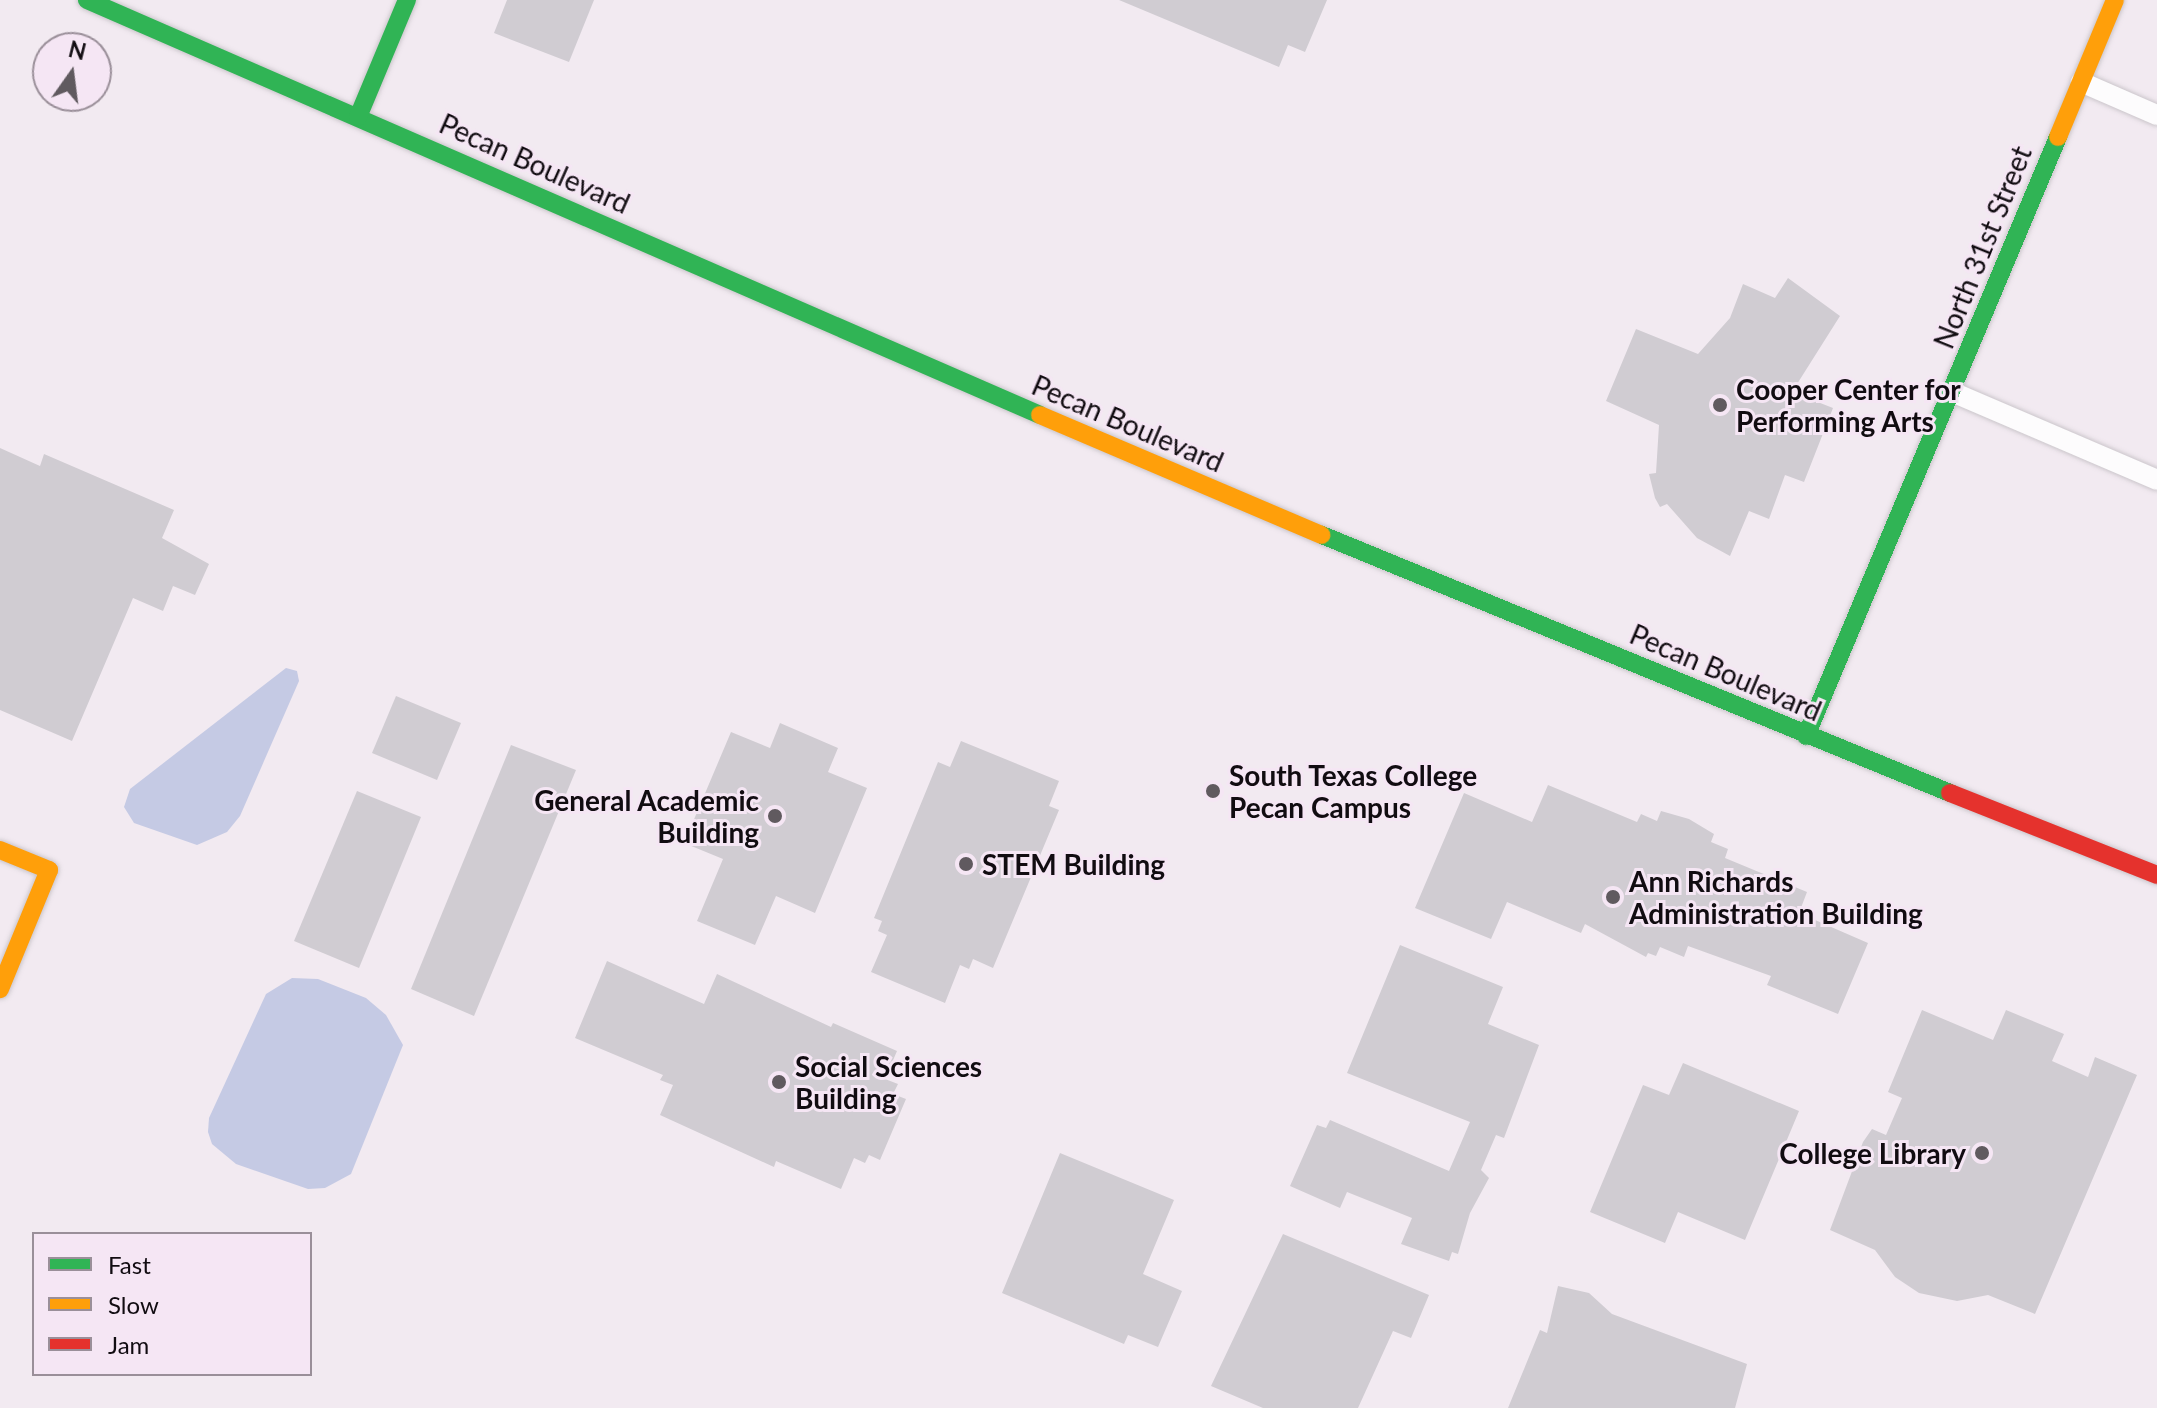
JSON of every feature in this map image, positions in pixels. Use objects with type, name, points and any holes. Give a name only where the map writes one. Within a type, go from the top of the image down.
[{"type":"main road","name":"Pecan Boulevard","points":[[87,0],[1145,461],[1806,736],[2157,875]]},
{"type":"main road","points":[[358,117],[407,0]]},
{"type":"main road","name":"North 31st Street","points":[[1806,736],[2115,0]]},
{"type":"main road","points":[[0,850],[49,870],[0,989]]},
{"type":"street","points":[[2081,82],[2157,115]]},
{"type":"street","points":[[1952,392],[2157,480]]},
{"type":"water","points":[[286,668],[297,671],[299,681],[240,816],[227,832],[197,845],[134,823],[124,807],[130,789]]},
{"type":"water","points":[[292,978],[318,979],[366,998],[386,1015],[403,1045],[351,1174],[325,1188],[308,1189],[236,1164],[212,1144],[208,1132],[209,1118],[266,994]]},
{"type":"building","points":[[507,0],[594,0],[569,62],[494,33]]},
{"type":"building","points":[[1119,0],[1327,0],[1305,52],[1288,45],[1279,67]]},
{"type":"building","name":"Cooper Center for Performing Arts","points":[[1788,278],[1840,316],[1792,392],[1833,408],[1804,482],[1785,475],[1769,519],[1749,511],[1730,556],[1697,538],[1667,504],[1660,507],[1655,498],[1649,474],[1656,473],[1659,425],[1606,401],[1636,329],[1698,354],[1730,318],[1743,284],[1775,298]]},
{"type":"building","points":[[0,448],[40,466],[44,454],[174,510],[162,538],[209,564],[195,595],[173,586],[163,611],[133,598],[72,741],[0,710]]},
{"type":"building","points":[[396,696],[461,723],[437,780],[372,753]]},
{"type":"building","name":"General Academic Building","points":[[780,723],[838,748],[828,772],[867,788],[815,913],[776,896],[755,945],[697,921],[723,859],[684,843],[731,732],[770,748]]},
{"type":"building","name":"STEM Building","points":[[961,741],[1059,781],[1049,806],[1059,810],[993,968],[973,959],[969,969],[960,965],[945,1003],[871,972],[887,935],[878,931],[882,921],[874,918],[938,762],[950,767]]},
{"type":"building","points":[[511,745],[576,770],[474,1016],[411,989]]},
{"type":"building","name":"Ann Richards Administration Building","points":[[1548,785],[1637,822],[1641,814],[1657,821],[1661,811],[1689,819],[1714,834],[1711,842],[1728,849],[1725,858],[1807,892],[1799,913],[1868,943],[1838,1014],[1767,985],[1771,976],[1688,946],[1684,957],[1660,947],[1656,956],[1648,953],[1646,957],[1585,924],[1581,933],[1507,902],[1491,939],[1415,908],[1464,793],[1532,822]]},
{"type":"building","points":[[357,791],[421,817],[359,968],[294,941]]},
{"type":"building","points":[[1400,945],[1503,987],[1488,1024],[1539,1045],[1504,1138],[1496,1135],[1481,1170],[1489,1178],[1470,1213],[1458,1254],[1452,1252],[1449,1261],[1401,1244],[1412,1218],[1347,1192],[1340,1208],[1290,1186],[1317,1125],[1326,1128],[1330,1120],[1449,1171],[1470,1122],[1347,1073]]},
{"type":"building","name":"Social Sciences Building","points":[[607,961],[704,1004],[717,974],[831,1027],[833,1023],[897,1051],[885,1079],[898,1084],[893,1094],[906,1099],[880,1160],[869,1155],[865,1163],[854,1158],[841,1189],[776,1161],[774,1167],[660,1115],[673,1085],[660,1080],[663,1075],[575,1038]]},
{"type":"building","name":"College Library","points":[[1922,1010],[1993,1040],[2006,1010],[2064,1034],[2052,1061],[2088,1077],[2095,1057],[2137,1075],[2035,1314],[1988,1295],[1957,1301],[1919,1293],[1895,1277],[1875,1250],[1830,1230],[1863,1142],[1872,1129],[1886,1135],[1902,1098],[1888,1092]]},
{"type":"building","points":[[1683,1063],[1799,1111],[1745,1240],[1678,1212],[1665,1243],[1590,1212],[1643,1085],[1669,1095]]},
{"type":"building","points":[[1060,1153],[1174,1200],[1143,1274],[1182,1291],[1158,1347],[1128,1335],[1124,1344],[1002,1293]]},
{"type":"building","points":[[1283,1234],[1429,1295],[1411,1338],[1393,1331],[1358,1408],[1263,1408],[1211,1386]]},
{"type":"building","points":[[1558,1286],[1589,1293],[1612,1314],[1747,1364],[1735,1408],[1508,1408],[1540,1330],[1547,1333]]},
{"type":"traffic: fast","points":[[87,0],[1040,415]]},
{"type":"traffic: fast","points":[[358,117],[407,0]]},
{"type":"traffic: fast","points":[[1806,736],[2058,137]]},
{"type":"traffic: fast","points":[[1322,535],[1950,793]]},
{"type":"traffic: slow","points":[[2058,137],[2115,0]]},
{"type":"traffic: slow","points":[[1040,415],[1322,535]]},
{"type":"traffic: slow","points":[[0,850],[49,870],[0,989]]},
{"type":"traffic: jam","points":[[1950,793],[2157,875]]},
{"type":"place","name":"Cooper Center for Performing Arts","points":[[1720,405]]},
{"type":"place","name":"South Texas College Pecan Campus","points":[[1213,791]]},
{"type":"place","name":"General Academic Building","points":[[775,816]]},
{"type":"place","name":"STEM Building","points":[[966,864]]},
{"type":"place","name":"Ann Richards Administration Building","points":[[1613,897]]},
{"type":"place","name":"Social Sciences Building","points":[[779,1082]]},
{"type":"place","name":"College Library","points":[[1982,1153]]}]
